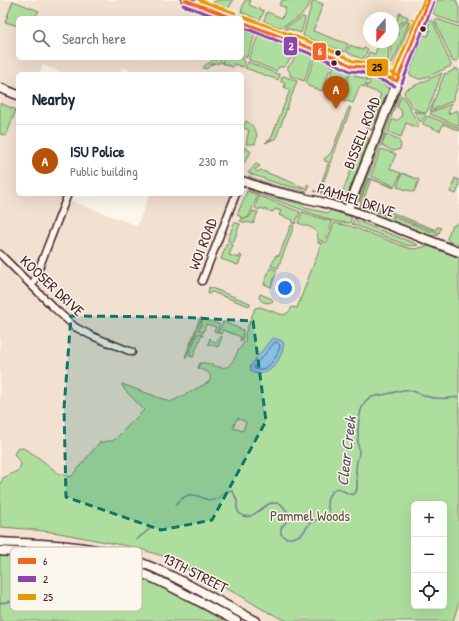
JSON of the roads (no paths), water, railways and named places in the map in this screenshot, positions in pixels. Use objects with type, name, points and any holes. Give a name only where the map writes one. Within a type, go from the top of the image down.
[{"type":"main road","name":"BISSELL ROAD","points":[[348,210],[428,0]]},
{"type":"main road","points":[[0,88],[16,93]]},
{"type":"main road","name":"PAMMEL DRIVE","points":[[244,182],[268,190],[321,202],[348,210],[459,252]]},
{"type":"main road","name":"13TH STREET","points":[[0,542],[75,547]]},
{"type":"main road","name":"13TH STREET","points":[[0,552],[10,553]]},
{"type":"main road","name":"13TH STREET","points":[[142,564],[165,573],[256,621]]},
{"type":"main road","name":"13TH STREET","points":[[142,574],[236,621]]},
{"type":"street","points":[[185,0],[228,16]]},
{"type":"street","points":[[244,23],[351,62],[397,81]]},
{"type":"street","points":[[32,286],[67,196]]},
{"type":"street","name":"WOI ROAD","points":[[202,281],[235,196]]},
{"type":"street","name":"KOOSER DRIVE","points":[[0,254],[75,327],[92,336],[132,352]]},
{"type":"water","points":[[272,338],[282,341],[284,344],[278,361],[270,370],[259,374],[253,373],[250,369],[251,365]]},
{"type":"waterway","name":"Clear Creek","points":[[176,505],[185,496],[196,495],[208,500],[214,500],[231,490],[237,500],[238,511],[244,516],[252,515],[271,503],[281,504],[290,515],[281,528],[281,534],[286,538],[293,538],[302,534],[310,523],[315,520],[326,519],[329,512],[327,502],[329,495],[334,490],[337,488],[352,495],[356,492],[356,468],[359,452],[359,421],[361,411],[367,399],[373,396],[402,390],[413,391],[436,398],[459,397]]},
{"type":"waterway","name":"Clear Creek","points":[[136,540],[152,527]]},
{"type":"waterway","name":"Clear Creek","points":[[0,603],[10,601]]},
{"type":"place","name":"ISU Police","points":[[336,109]]},
{"type":"park label","name":"Pammel Woods","points":[[310,516]]}]
